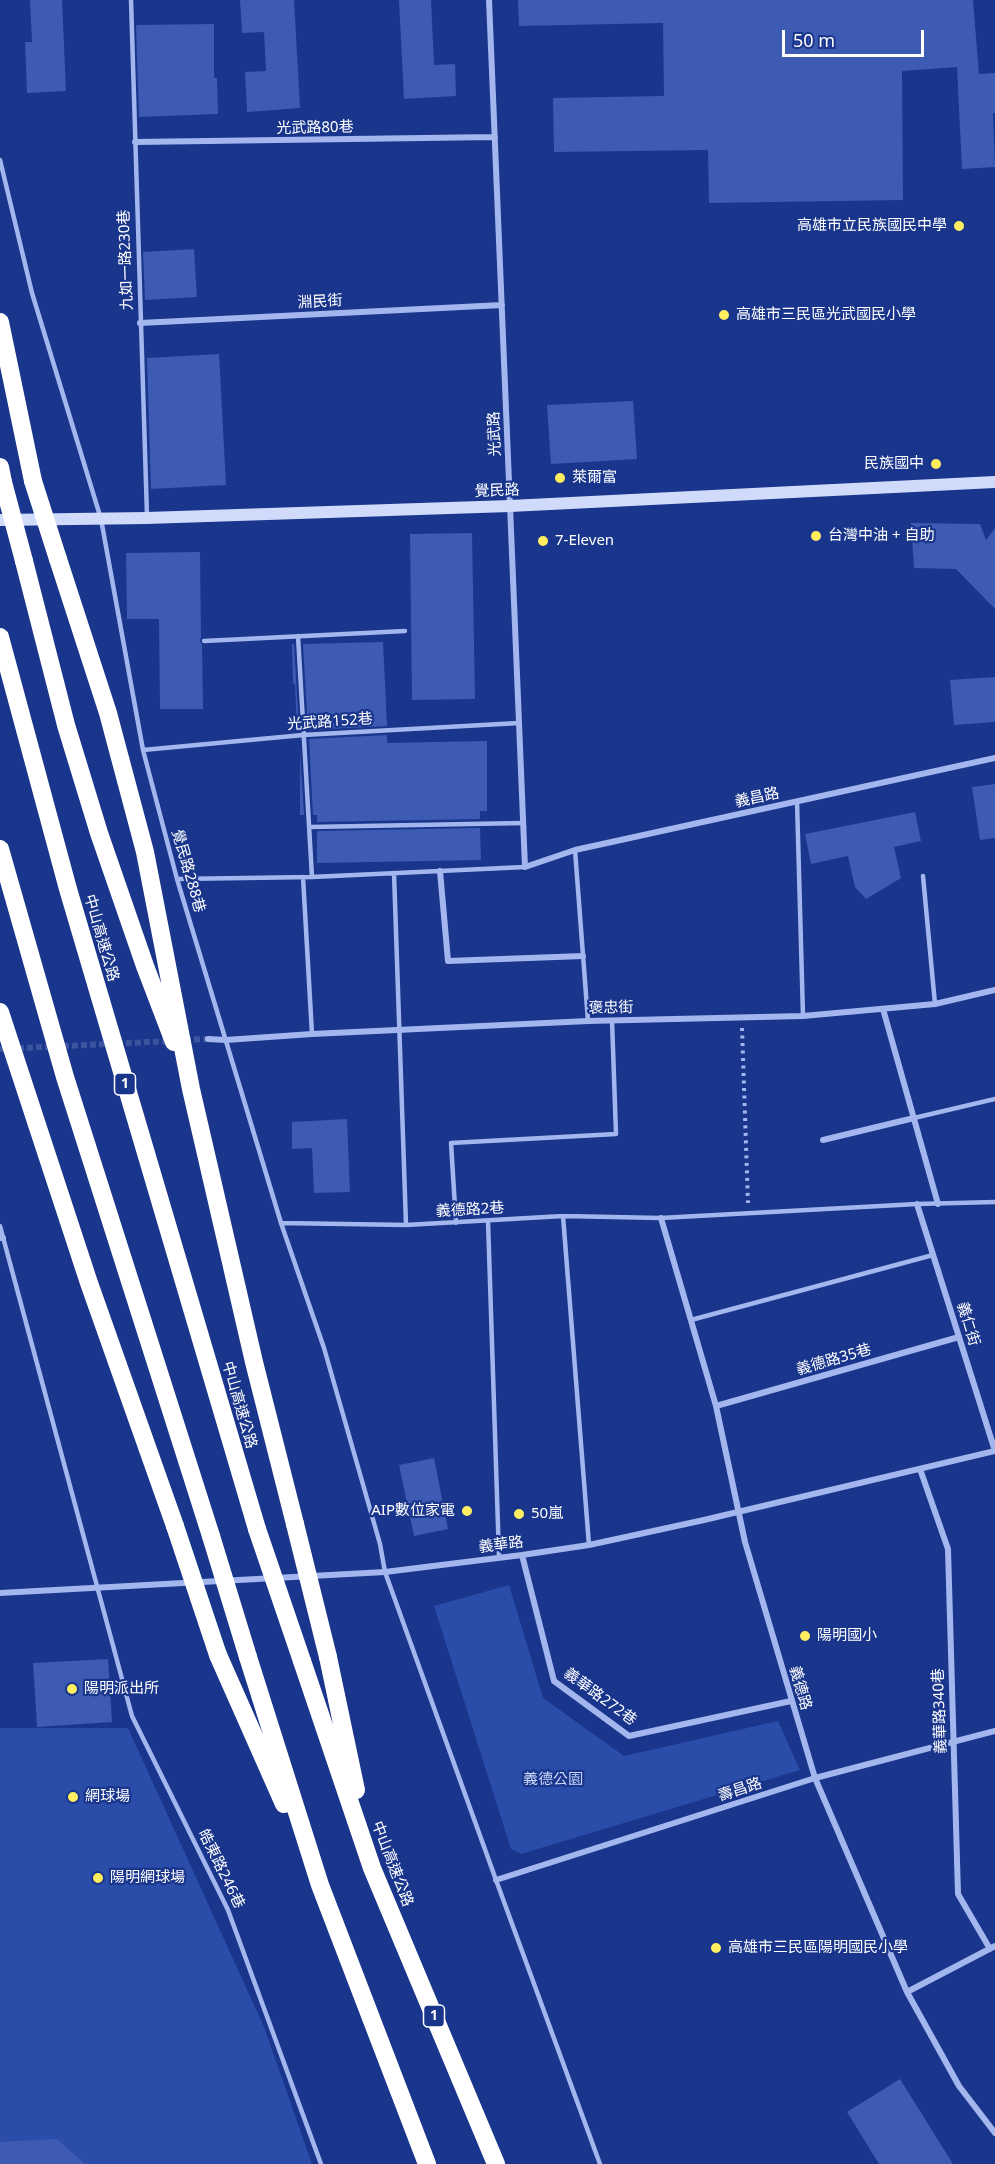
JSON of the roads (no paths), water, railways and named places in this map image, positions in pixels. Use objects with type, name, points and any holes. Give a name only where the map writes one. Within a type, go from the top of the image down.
[{"type":"highway","points":[[0,322],[33,481],[108,713],[145,852],[191,1089],[254,1362],[328,1657],[372,1868]]},
{"type":"highway","points":[[2,475],[66,725],[99,833],[191,1089]]},
{"type":"highway","name":"中山高速公路","points":[[0,637],[68,889],[256,1529],[372,1868],[496,2164]]},
{"type":"highway","points":[[0,849],[65,1077],[320,1885]]},
{"type":"highway","points":[[0,1012],[4,1030],[89,1283],[218,1655],[320,1885],[427,2164]]},
{"type":"street","name":"光武路","points":[[489,0],[525,867]]},
{"type":"street","name":"光武路80巷","points":[[135,142],[495,137]]},
{"type":"street","name":"淵民街","points":[[140,323],[502,305]]},
{"type":"street","name":"覺民路","points":[[0,520],[147,518],[510,506],[995,482]]},
{"type":"street","name":"義昌路","points":[[525,867],[576,849],[995,758]]},
{"type":"street","points":[[441,871],[447,961],[583,956]]},
{"type":"street","name":"褒忠街","points":[[208,1039],[226,1040],[612,1020],[803,1016],[935,1004],[995,990]]},
{"type":"street","points":[[883,1009],[938,1203]]},
{"type":"street","points":[[823,1140],[914,1118]]},
{"type":"street","name":"義仁街","points":[[917,1204],[995,1451]]},
{"type":"street","name":"義德路","points":[[661,1218],[716,1406],[739,1513],[791,1701],[815,1778],[907,1992],[959,2086],[995,2133]]},
{"type":"street","name":"義德路35巷","points":[[716,1406],[959,1337]]},
{"type":"street","name":"義華路","points":[[0,1593],[385,1572],[522,1555],[589,1545],[739,1513],[995,1451]]},
{"type":"street","name":"義華路340巷","points":[[920,1469],[948,1549],[958,1894],[992,1948]]},
{"type":"street","name":"義華路272巷","points":[[522,1555],[554,1681],[629,1736],[791,1701]]},
{"type":"street","name":"壽昌路","points":[[496,1880],[815,1778],[995,1731]]},
{"type":"street","points":[[907,1992],[992,1948]]},
{"type":"lane","name":"九如一路230巷","points":[[131,0],[147,518]]},
{"type":"lane","name":"覺民路288巷","points":[[0,160],[32,293],[101,519],[143,750],[177,879],[281,1223],[324,1348],[380,1544],[385,1572],[600,2164]]},
{"type":"lane","points":[[204,641],[405,631]]},
{"type":"lane","points":[[298,636],[312,877]]},
{"type":"lane","name":"光武路152巷","points":[[143,750],[303,735],[519,723]]},
{"type":"lane","points":[[797,801],[803,1016]]},
{"type":"lane","points":[[310,827],[523,823]]},
{"type":"lane","points":[[576,849],[588,1021]]},
{"type":"lane","points":[[177,879],[312,877],[525,867]]},
{"type":"lane","points":[[394,873],[406,1225]]},
{"type":"lane","points":[[923,876],[935,1004]]},
{"type":"lane","points":[[303,877],[312,1034]]},
{"type":"lane","points":[[456,1223],[451,1143],[615,1134],[612,1020]]},
{"type":"lane","points":[[914,1118],[995,1099]]},
{"type":"lane","name":"義德路2巷","points":[[281,1223],[406,1225],[563,1216],[661,1218],[995,1202]]},
{"type":"lane","points":[[563,1216],[589,1545]]},
{"type":"lane","points":[[488,1221],[499,1557]]},
{"type":"lane","name":"皓東路246巷","points":[[0,1226],[1,1238],[132,1716],[228,1910],[321,2164]]},
{"type":"lane","points":[[691,1320],[933,1255]]},
{"type":"tunnel","points":[[185,1040],[208,1039]]},
{"type":"tunnel","points":[[0,1049],[172,1041]]},
{"type":"place","name":"高雄市立民族國民中學","points":[[959,226]]},
{"type":"place","name":"高雄市三民區光武國民小學","points":[[724,315]]},
{"type":"place","name":"民族國中","points":[[936,464]]},
{"type":"place","name":"萊爾富","points":[[560,478]]},
{"type":"place","name":"台灣中油 + 自助","points":[[816,536]]},
{"type":"place","name":"7-Eleven","points":[[543,541]]},
{"type":"place","name":"AIP數位家電","points":[[467,1511]]},
{"type":"place","name":"50嵐","points":[[519,1514]]},
{"type":"place","name":"陽明國小","points":[[805,1636]]},
{"type":"place","name":"陽明派出所","points":[[72,1689]]},
{"type":"place","name":"網球場","points":[[73,1797]]},
{"type":"place","name":"陽明網球場","points":[[98,1878]]},
{"type":"place","name":"高雄市三民區陽明國民小學","points":[[716,1948]]},
{"type":"park label","name":"義德公園","points":[[553,1780]]}]
